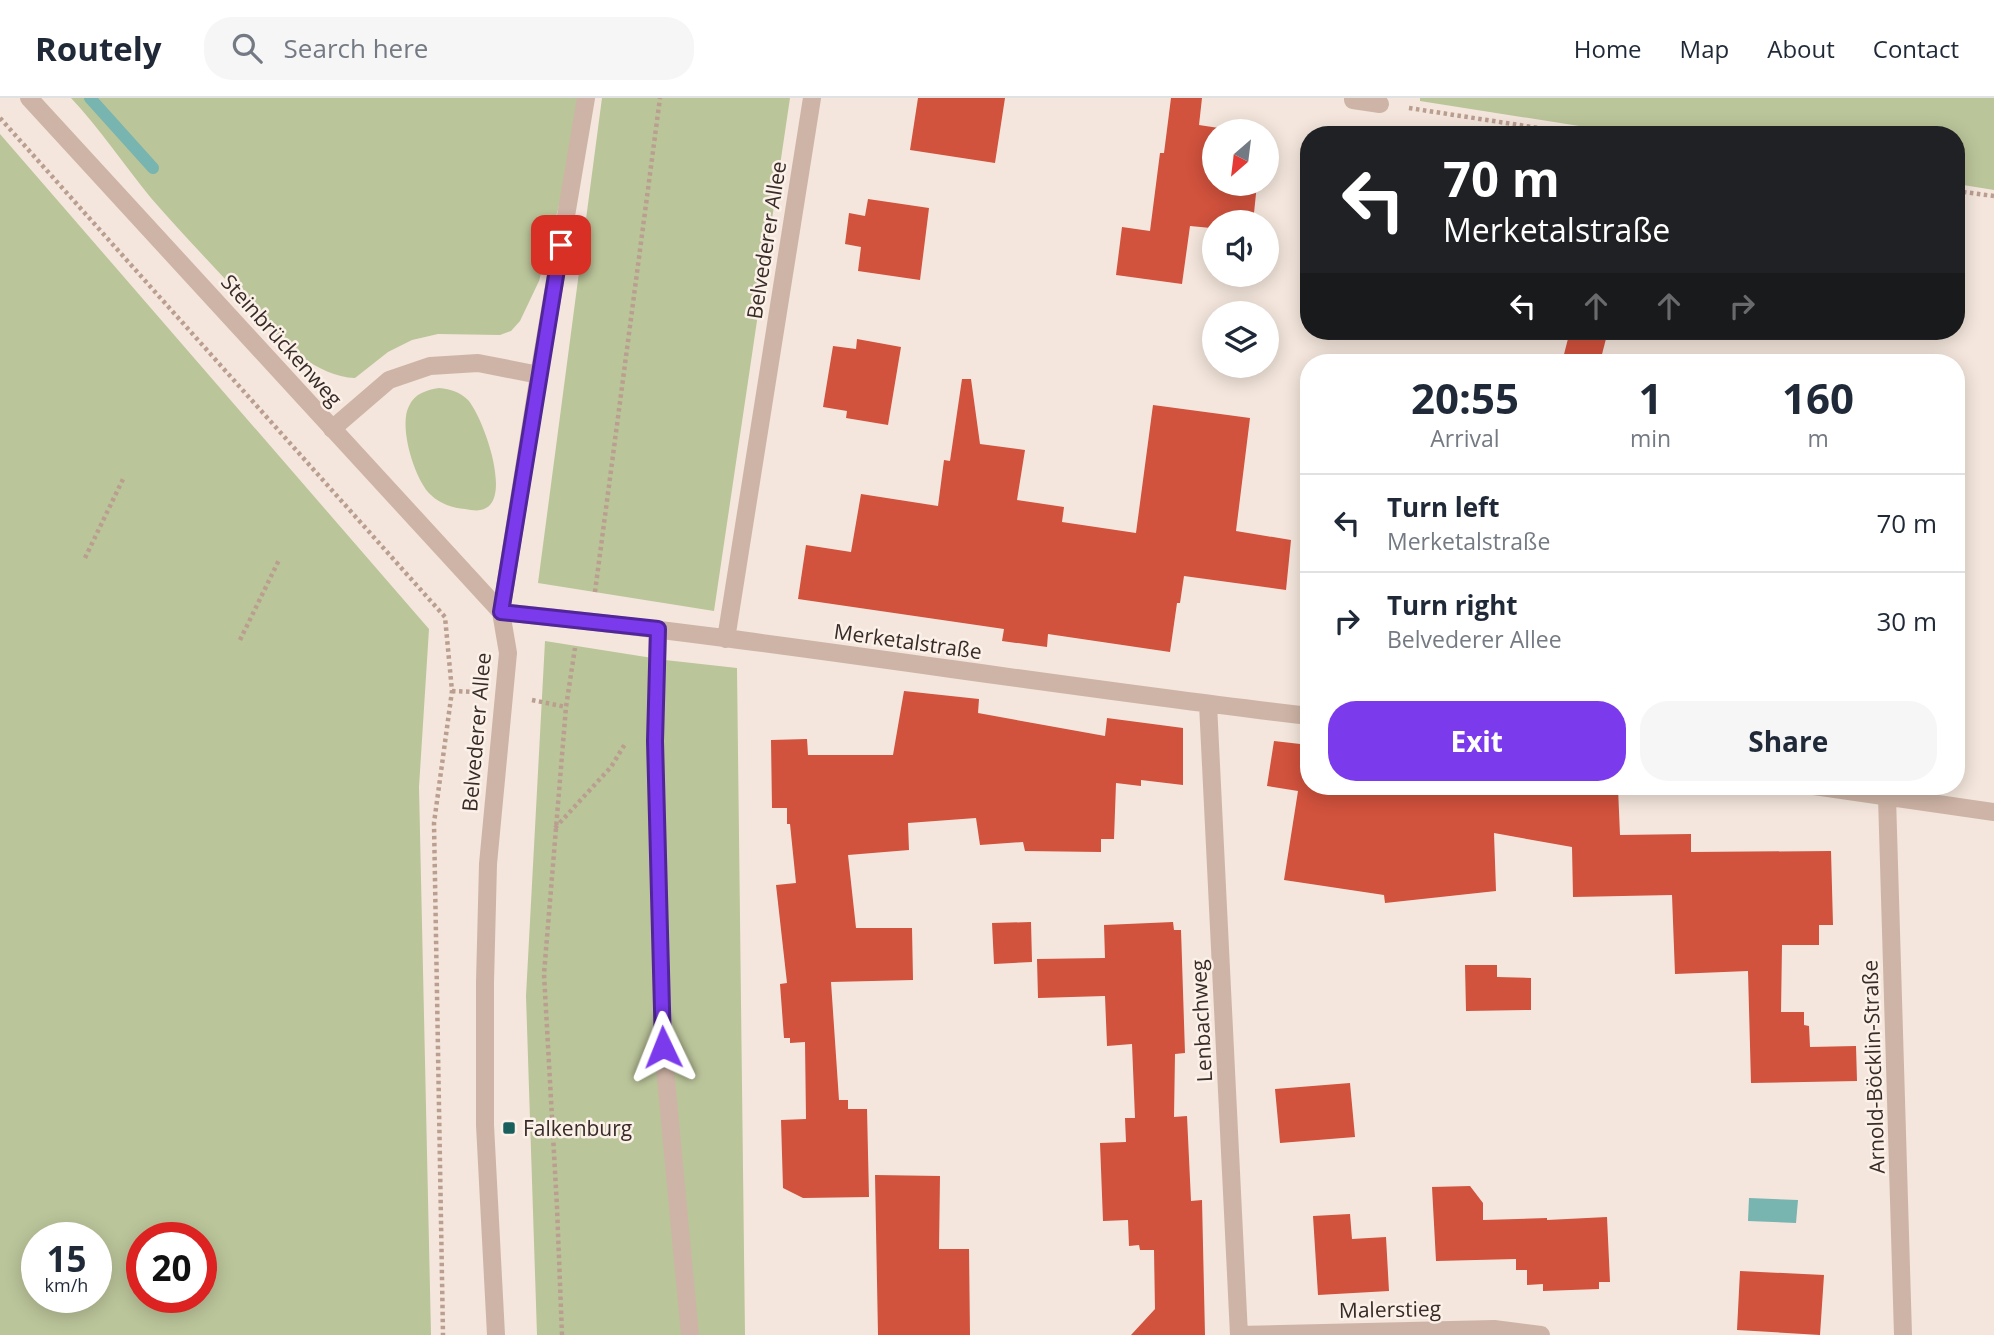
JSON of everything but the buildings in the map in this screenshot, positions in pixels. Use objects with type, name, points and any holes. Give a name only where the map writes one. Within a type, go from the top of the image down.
[{"type":"street","name":"Steinbrückenweg","points":[[29,98],[501,612]]},
{"type":"street","name":"Belvederer Allee","points":[[496,1335],[485,1125],[485,982],[488,864],[508,653],[501,612],[586,98]]},
{"type":"street","name":"Belvederer Allee","points":[[726,639],[812,98]]},
{"type":"street","points":[[1353,98],[1380,104]]},
{"type":"street","points":[[332,429],[389,380],[430,366],[478,363],[539,375]]},
{"type":"street","name":"Merketalstraße","points":[[501,612],[658,629],[1300,715]]},
{"type":"street","points":[[658,629],[655,741],[663,1047],[690,1335]]},
{"type":"street","name":"Lenbachweg","points":[[1208,704],[1239,1335]]},
{"type":"street","points":[[1874,795],[1994,812]]},
{"type":"street","name":"Arnold-Böcklin-Straße","points":[[1887,797],[1903,1335]]},
{"type":"street","name":"Malerstieg","points":[[1239,1335],[1494,1329],[1541,1335]]},
{"type":"path","points":[[562,1335],[544,974],[555,828],[566,708],[580,620],[591,603],[597,586],[660,98]]},
{"type":"path","points":[[1380,104],[1525,126]]},
{"type":"path","points":[[0,118],[445,617],[452,691],[435,823],[443,1335]]},
{"type":"path","points":[[1965,192],[1994,196]]},
{"type":"path","points":[[85,558],[124,477]]},
{"type":"path","points":[[240,640],[279,560]]},
{"type":"path","points":[[452,691],[487,692]]},
{"type":"path","points":[[528,699],[566,708]]},
{"type":"path","points":[[555,828],[611,767],[630,735]]},
{"type":"green space","points":[[71,98],[586,98],[539,281],[520,321],[511,331],[500,335],[438,334],[412,340],[388,352],[355,378],[336,375],[318,367],[268,327],[151,198]]},
{"type":"green space","points":[[602,98],[790,98],[714,611],[538,583]]},
{"type":"green space","points":[[1420,98],[1994,98],[1994,190],[1965,185],[1965,126],[1579,126],[1420,101]]},
{"type":"green space","points":[[0,134],[429,629],[419,787],[431,1335],[0,1335]]},
{"type":"green space","points":[[439,388],[462,395],[481,422],[492,456],[496,488],[493,500],[486,508],[456,508],[438,501],[425,488],[414,466],[407,439],[406,415],[418,395]]},
{"type":"green space","points":[[545,641],[665,660],[737,668],[745,1335],[537,1335],[526,996]]},
{"type":"water","points":[[1749,1198],[1798,1200],[1796,1223],[1748,1221]]},
{"type":"waterway","points":[[90,98],[153,168]]},
{"type":"place","name":"Falkenburg","points":[[509,1128]]},
{"type":"route","points":[[561,245],[501,612],[658,629],[655,741],[663,1047]]}]
